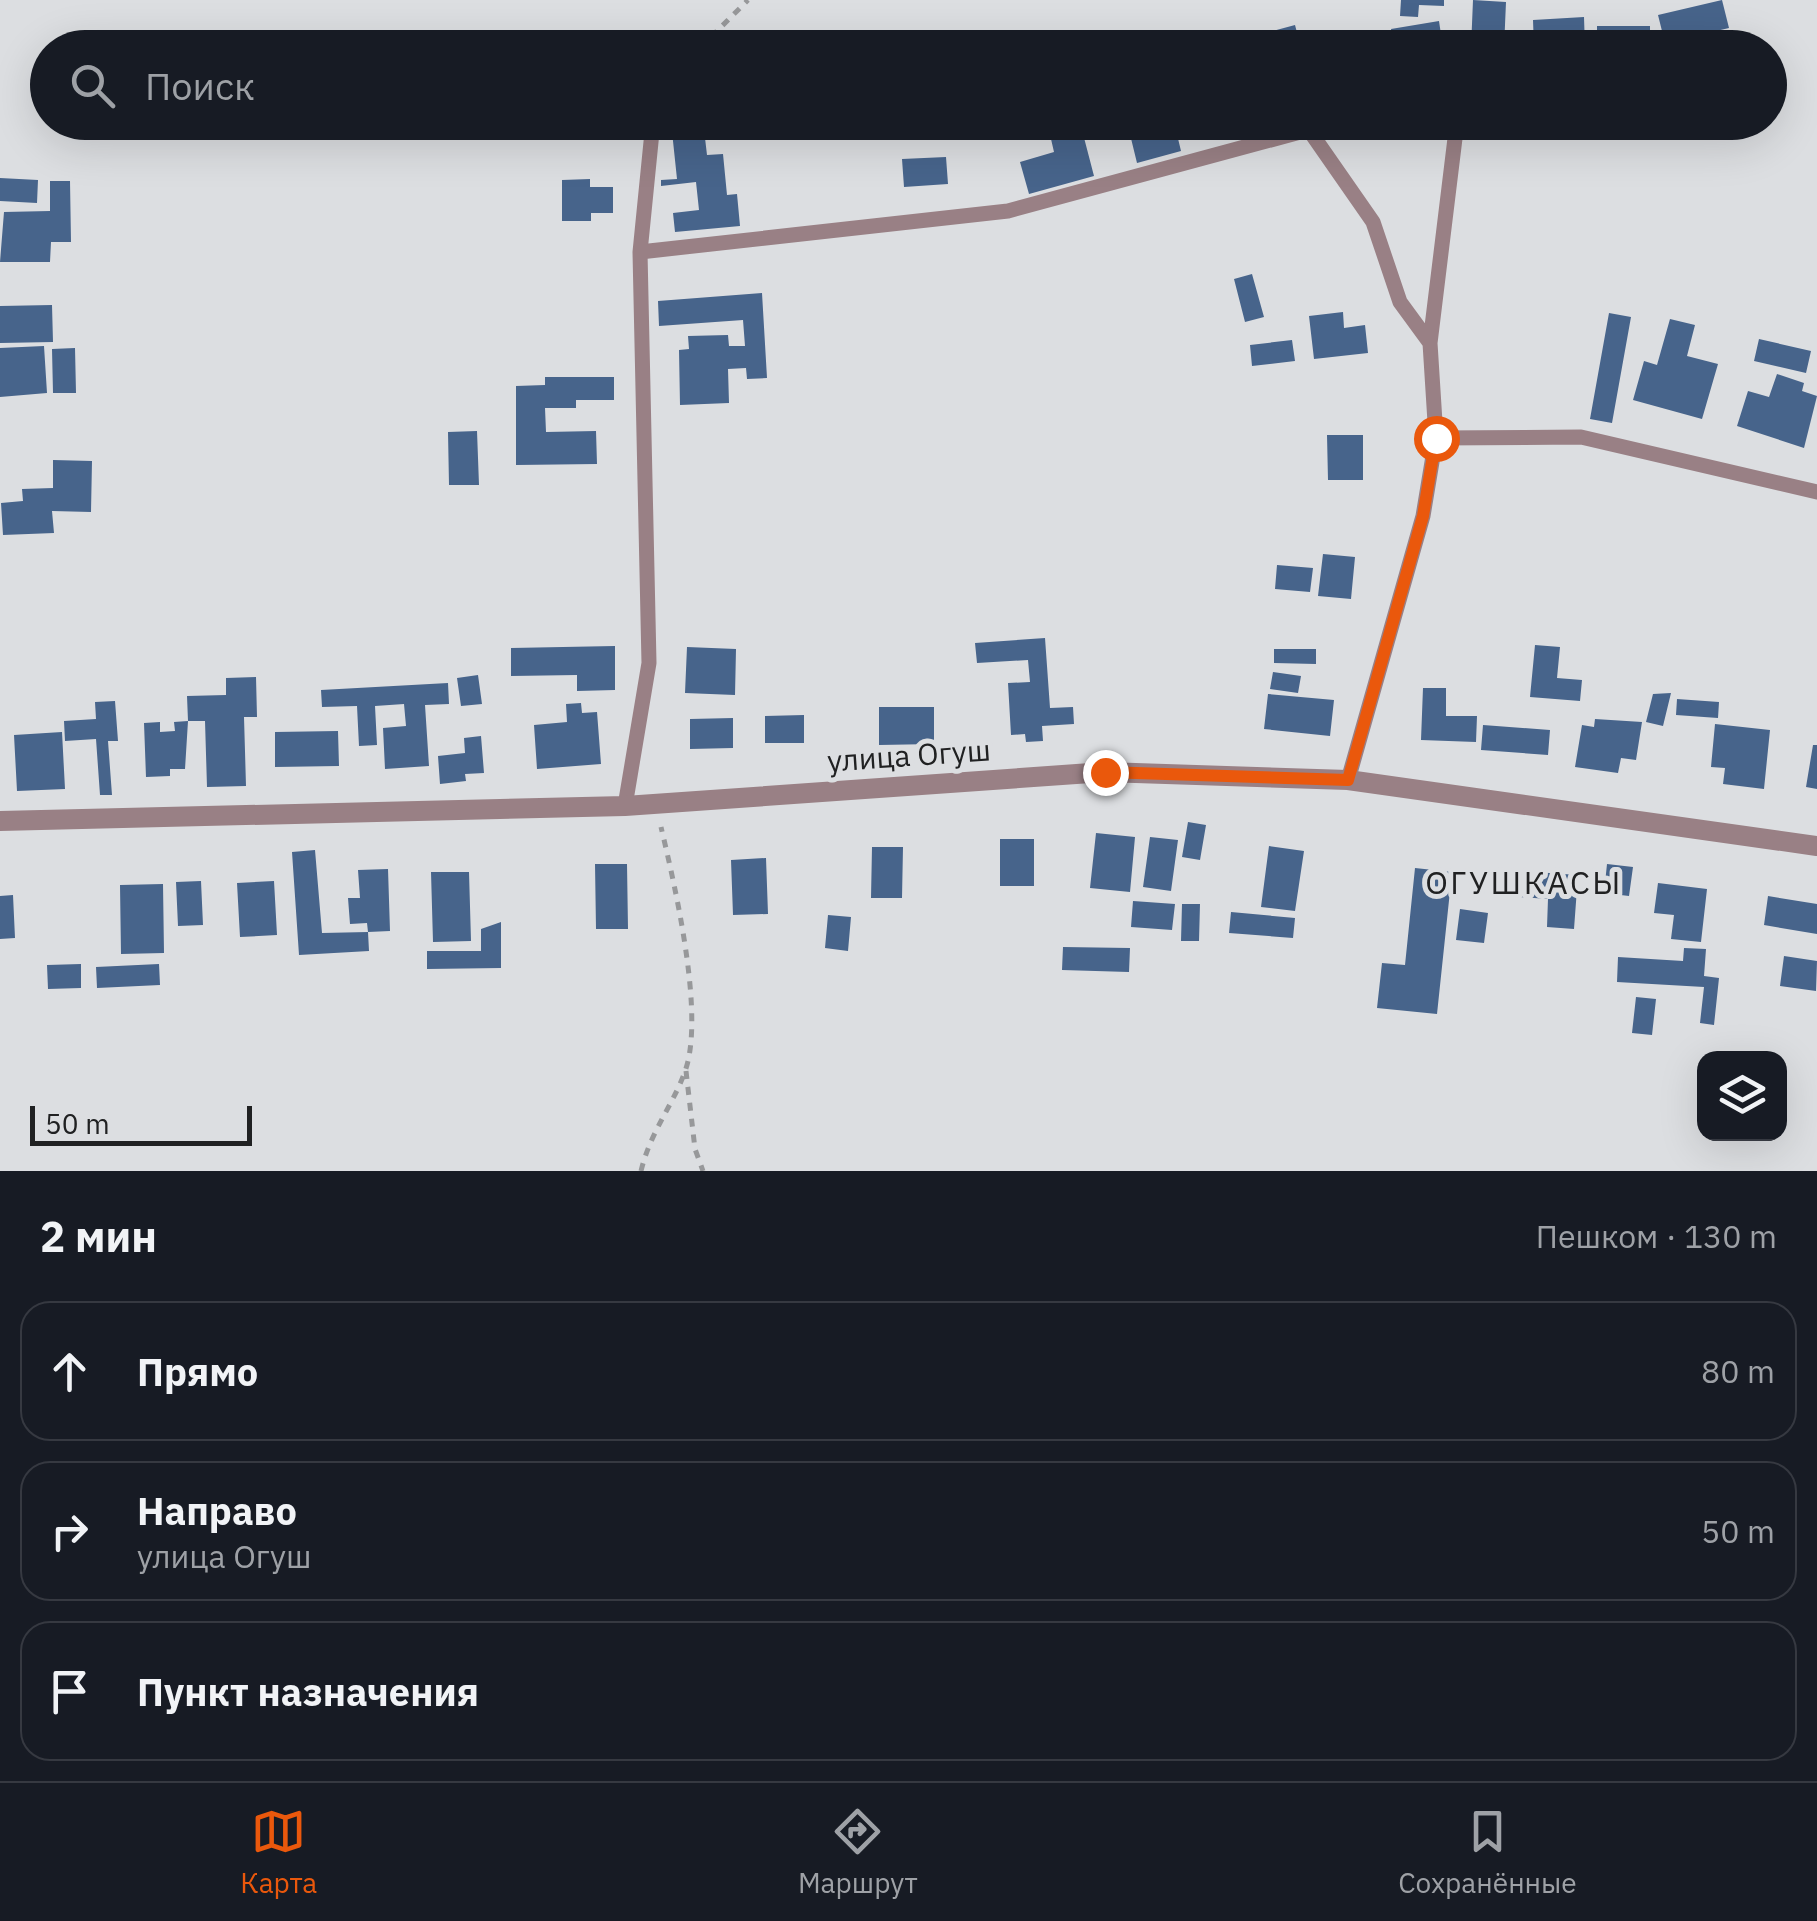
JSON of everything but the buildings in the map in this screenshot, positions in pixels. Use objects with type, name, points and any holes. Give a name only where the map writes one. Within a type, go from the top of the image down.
[{"type":"street","name":"улица Огуш","points":[[0,821],[624,806],[1105,772],[1348,780],[1817,846]]},
{"type":"lane","points":[[624,806],[649,663],[640,252],[651,140]]},
{"type":"lane","points":[[640,252],[1008,211],[1272,140]]},
{"type":"lane","points":[[1316,140],[1373,222],[1400,302],[1430,343]]},
{"type":"lane","points":[[1348,780],[1423,516],[1436,438],[1430,343],[1456,140]]},
{"type":"lane","points":[[1436,438],[1580,437],[1817,492]]},
{"type":"path","points":[[718,30],[748,0]]},
{"type":"path","points":[[641,1171],[650,1136],[686,1068],[692,1038],[680,909],[655,804]]},
{"type":"path","points":[[686,1068],[695,1149],[703,1171]]},
{"type":"district","name":"ОГУШКАСЫ","points":[[1524,883]]},
{"type":"route","points":[[1105,772],[1348,780],[1423,516],[1436,438]]}]
